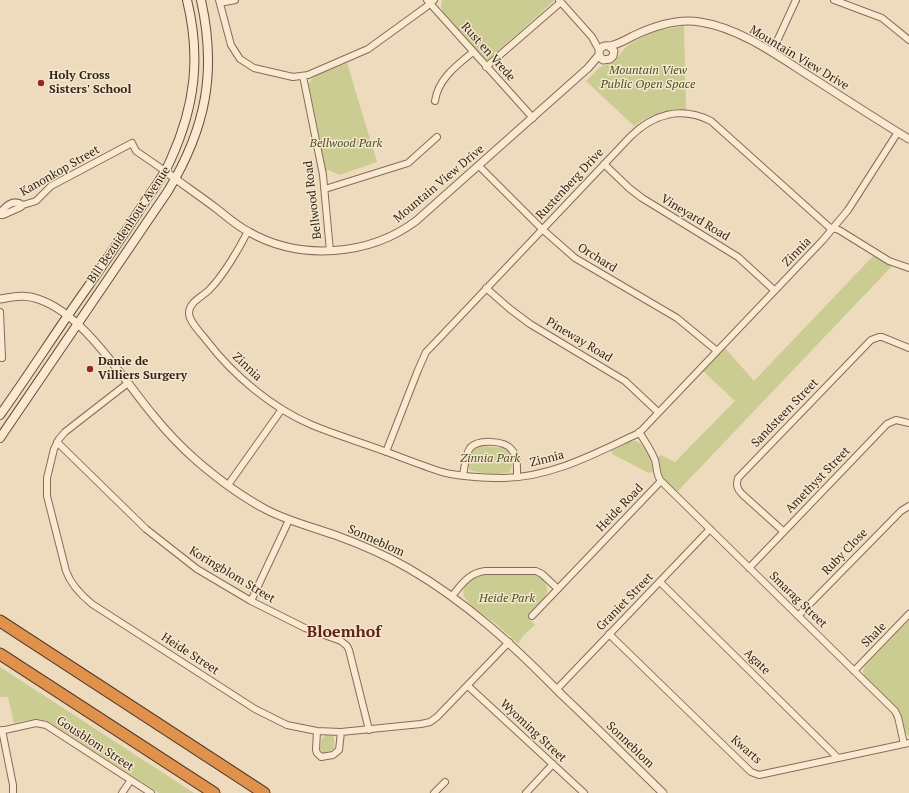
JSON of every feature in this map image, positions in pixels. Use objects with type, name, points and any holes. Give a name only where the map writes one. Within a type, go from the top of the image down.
[{"type":"highway","points":[[0,621],[264,793]]},
{"type":"highway","points":[[0,654],[214,793]]},
{"type":"main road","name":"Bill Bezuidenhout Avenue","points":[[0,415],[126,232],[171,160],[184,127],[194,82],[195,54],[193,30],[187,0]]},
{"type":"main road","name":"Bill Bezuidenhout Avenue","points":[[0,438],[175,178],[197,132],[207,88],[208,73],[208,39],[201,0]]},
{"type":"street","points":[[235,0],[219,2],[231,45],[240,59],[249,66],[260,70],[287,76],[303,76],[368,49],[430,1]]},
{"type":"street","points":[[772,52],[796,0]]},
{"type":"street","points":[[834,0],[882,18],[909,40]]},
{"type":"street","name":"Rust en Vrede","points":[[430,1],[486,67],[533,118]]},
{"type":"street","points":[[486,67],[560,1],[592,37],[602,59],[605,60],[612,58],[614,54],[613,49],[592,37]]},
{"type":"street","name":"Mountain View Drive","points":[[608,46],[662,24],[678,21],[694,21],[725,28],[772,52],[909,140]]},
{"type":"street","name":"Mountain View Drive","points":[[614,54],[625,40]]},
{"type":"street","points":[[599,53],[601,48],[608,46]]},
{"type":"street","points":[[435,101],[436,92],[440,84],[473,52]]},
{"type":"street","name":"Mountain View Drive","points":[[165,171],[248,232],[267,240],[305,250],[330,251],[360,247],[396,235],[416,221],[588,68],[599,53]]},
{"type":"street","name":"Mountain View Drive","points":[[588,68],[605,60]]},
{"type":"street","name":"Bellwood Road","points":[[303,76],[325,189],[330,251]]},
{"type":"street","name":"Rustenberg Drive","points":[[386,452],[426,352],[636,130],[649,121],[671,114],[696,116],[708,119],[829,227],[834,228],[889,261],[909,268]]},
{"type":"street","name":"Zinnia","points":[[248,232],[219,278],[208,291],[191,306],[190,315],[211,346],[237,374],[282,409],[312,425],[441,471],[463,475],[503,478],[517,477],[574,463],[639,432],[774,290],[813,252],[834,228],[848,210],[898,132]]},
{"type":"street","points":[[325,189],[408,163],[437,137]]},
{"type":"street","name":"Kanonkop Street","points":[[0,214],[4,214],[23,205],[33,203],[51,186],[132,144],[136,151],[165,171]]},
{"type":"street","name":"Vineyard Road","points":[[604,164],[629,188],[642,198],[742,260],[774,290]]},
{"type":"street","name":"Orchard","points":[[479,166],[542,229],[575,258],[677,318],[717,351]]},
{"type":"street","name":"Pineway Road","points":[[486,288],[530,324],[625,381],[658,412]]},
{"type":"street","name":"Sonneblom","points":[[0,299],[19,296],[32,297],[44,301],[68,315],[77,323],[152,414],[180,445],[228,485],[268,511],[289,520],[359,544],[384,556],[408,568],[452,596],[509,642],[663,793]]},
{"type":"street","points":[[0,312],[2,358]]},
{"type":"street","name":"Sandsteen Street","points":[[783,531],[742,494],[736,484],[738,478],[871,340],[882,337],[909,348]]},
{"type":"street","name":"Heide Street","points":[[128,383],[65,432],[57,442],[47,478],[47,496],[66,571],[76,589],[92,604],[255,709],[287,725],[317,731],[341,732],[369,730],[430,722],[468,686],[509,642]]},
{"type":"street","points":[[228,485],[282,409]]},
{"type":"street","name":"Amethyst Street","points":[[749,568],[783,531],[888,424],[896,420],[909,423]]},
{"type":"street","name":"Heide Road","points":[[532,616],[661,481],[652,454],[639,432]]},
{"type":"street","name":"Koringblom Street","points":[[57,442],[146,530],[197,569],[251,601],[304,628],[341,641],[347,646],[369,730]]},
{"type":"street","points":[[463,475],[468,452],[475,444],[482,442],[504,444],[511,448],[515,457],[517,477]]},
{"type":"street","name":"Smarag Street","points":[[661,481],[895,711],[906,743]]},
{"type":"street","name":"Ruby Close","points":[[798,616],[901,511],[909,506]]},
{"type":"street","points":[[251,601],[289,520]]},
{"type":"street","name":"Graniet Street","points":[[557,689],[710,529]]},
{"type":"street","points":[[452,596],[469,576],[485,571],[536,571],[542,574],[558,589]]},
{"type":"street","name":"Agate","points":[[660,582],[838,758]]},
{"type":"street","name":"Shale","points":[[854,671],[909,614]]},
{"type":"street","name":"Kwarts","points":[[609,634],[751,772],[759,775],[906,743]]},
{"type":"street","name":"Wyoming Street","points":[[468,686],[584,793]]},
{"type":"street","name":"Gousblom Street","points":[[1,730],[31,724],[43,724],[151,793]]},
{"type":"street","points":[[1,730],[13,785],[13,793]]},
{"type":"street","points":[[317,731],[316,750],[317,754],[321,757],[333,755],[339,750],[341,732]]},
{"type":"street","points":[[526,793],[553,764]]},
{"type":"street","points":[[122,793],[131,780]]},
{"type":"street","points":[[434,793],[445,782]]},
{"type":"green space","points":[[442,0],[554,1],[488,60],[486,60],[443,12],[441,7]]},
{"type":"green space","name":"Mountain View Public Open Space","points":[[684,26],[686,110],[672,110],[658,113],[646,118],[634,126],[586,81],[600,67],[614,62],[625,48],[636,40],[655,31]]},
{"type":"green space","name":"Bellwood Park","points":[[347,63],[377,162],[339,175],[329,170],[326,171],[309,85],[314,76]]},
{"type":"green space","points":[[873,256],[892,266],[677,492],[662,477],[658,457],[661,455],[675,462],[735,401],[703,371],[725,348],[754,381]]},
{"type":"green space","points":[[631,441],[636,441],[644,447],[651,462],[653,472],[649,473],[612,454],[612,450]]},
{"type":"green space","name":"Zinnia Park","points":[[477,447],[506,448],[512,458],[510,471],[507,473],[497,474],[470,470],[468,462],[470,455]]},
{"type":"green space","name":"Heide Park","points":[[497,574],[528,574],[541,578],[547,586],[547,591],[543,600],[527,617],[535,625],[523,636],[518,644],[495,623],[470,604],[465,598],[463,591],[464,587],[469,581],[479,576]]},
{"type":"green space","points":[[909,620],[909,737],[906,733],[900,711],[864,676],[863,670]]},
{"type":"green space","points":[[0,667],[194,793],[159,793],[46,720],[34,719],[14,723],[8,697],[0,697]]},
{"type":"green space","points":[[326,735],[333,736],[334,748],[333,750],[323,753],[320,749],[322,738]]},
{"type":"place","name":"Holy Cross Sisters' School","points":[[41,83]]},
{"type":"place","name":"Danie de Villiers Surgery","points":[[90,369]]},
{"type":"district","name":"Bloemhof","points":[[344,632]]}]
